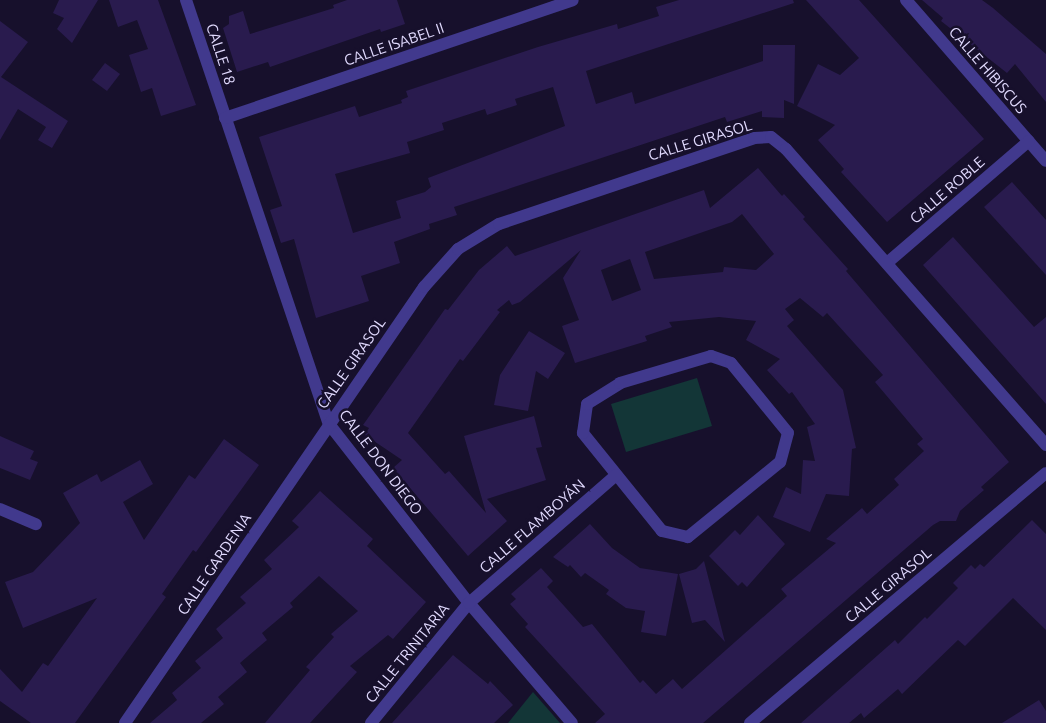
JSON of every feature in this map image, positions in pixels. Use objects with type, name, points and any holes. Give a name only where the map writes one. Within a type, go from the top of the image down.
[{"type":"street","name":"CALLE 18","points":[[186,0],[225,118]]},
{"type":"street","name":"CALLE ISABEL II","points":[[225,118],[573,0]]},
{"type":"street","name":"CALLE HIBISCUS","points":[[906,0],[1046,161]]},
{"type":"street","name":"CALLE DON DIEGO","points":[[225,118],[329,424],[469,602],[572,723]]},
{"type":"street","name":"CALLE GIRASOL","points":[[329,424],[424,287],[458,249],[499,224],[754,138],[771,137],[786,149],[1046,445]]},
{"type":"street","name":"CALLE ROBLE","points":[[887,264],[1029,141]]},
{"type":"street","points":[[711,356],[731,363],[788,433],[780,462],[688,537],[662,531],[616,475],[583,432],[587,404],[620,384],[711,356]]},
{"type":"street","name":"CALLE GARDENIA","points":[[125,723],[329,424]]},
{"type":"street","name":"CALLE GIRASOL","points":[[750,723],[1046,473]]},
{"type":"street","name":"CALLE FLAMBOYÁN","points":[[469,602],[616,475]]},
{"type":"street","points":[[0,509],[36,524]]},
{"type":"street","name":"CALLE TRINITARIA","points":[[371,723],[469,602]]},
{"type":"green space","points":[[697,378],[712,426],[626,452],[611,404]]},
{"type":"green space","points":[[533,692],[560,723],[508,723]]},
{"type":"building","points":[[59,0],[98,0],[72,43],[57,29],[64,18],[53,13]]},
{"type":"building","points":[[109,0],[158,0],[196,105],[161,116],[152,88],[141,92],[129,55],[148,49],[137,20],[118,27]]},
{"type":"building","points":[[347,0],[397,0],[405,24],[381,32],[380,29],[270,67],[268,62],[237,72],[223,28],[229,24],[229,16],[243,11],[250,34],[334,8],[333,5]]},
{"type":"building","points":[[679,0],[793,0],[794,3],[586,71],[596,104],[632,92],[635,104],[763,61],[763,45],[795,45],[794,104],[784,100],[784,118],[762,117],[762,111],[727,122],[725,117],[454,207],[457,215],[429,224],[430,229],[394,242],[400,263],[361,276],[369,301],[316,318],[294,239],[281,243],[270,210],[282,206],[259,137],[355,106],[359,117],[402,103],[401,100],[408,97],[406,91],[538,47],[617,24],[618,29],[659,16],[656,7]],"holes":[[[553,87],[565,126],[428,178],[431,187],[425,192],[396,201],[401,218],[353,233],[335,174],[410,153],[407,142],[444,130],[442,123],[485,109],[487,115],[517,105],[515,99]]]},
{"type":"building","points":[[806,0],[859,0],[984,139],[887,222],[841,172],[844,169],[818,140],[835,125],[797,106],[818,64],[840,75],[859,58]]},
{"type":"building","points":[[922,0],[982,0],[993,8],[1046,54],[1046,102],[1015,64],[1007,73],[941,21],[943,18]]},
{"type":"building","points":[[0,21],[28,42],[1,77],[68,121],[52,148],[38,140],[46,127],[18,109],[0,140]]},
{"type":"building","points":[[105,63],[120,74],[107,91],[92,80]]},
{"type":"building","points":[[758,168],[782,196],[784,194],[805,217],[803,219],[848,269],[846,271],[1009,462],[981,487],[984,490],[960,511],[956,521],[940,521],[933,525],[703,723],[595,723],[605,714],[525,627],[528,624],[510,604],[516,599],[511,594],[541,568],[553,581],[547,587],[583,627],[592,624],[640,683],[643,680],[656,694],[673,679],[682,689],[787,596],[781,589],[836,543],[826,539],[862,508],[867,514],[899,485],[894,479],[924,451],[917,444],[923,439],[875,382],[883,375],[827,313],[823,317],[800,298],[785,309],[794,320],[787,326],[843,390],[856,448],[852,449],[849,496],[826,494],[810,532],[773,517],[786,487],[801,494],[803,460],[815,461],[807,427],[815,424],[792,392],[789,394],[767,370],[780,359],[746,340],[756,321],[719,317],[669,322],[672,327],[645,336],[647,341],[575,363],[562,326],[579,320],[563,278],[581,250],[520,302],[512,305],[509,300],[497,310],[500,312],[463,361],[460,359],[408,433],[445,474],[449,471],[486,513],[464,436],[534,416],[542,447],[536,448],[546,480],[487,499],[507,521],[468,556],[393,468],[402,460],[365,435],[369,428],[363,425],[445,309],[448,310],[479,270],[507,246],[515,256],[704,190],[710,208]],"holes":[[[742,214],[774,254],[756,270],[724,267],[723,272],[654,279],[645,252],[732,222]],[[630,259],[641,290],[612,301],[601,270]]]},
{"type":"building","points":[[1012,182],[1046,220],[1046,275],[984,207]]},
{"type":"building","points":[[953,237],[1034,327],[1046,317],[1046,404],[923,265]]},
{"type":"building","points":[[529,331],[565,353],[548,379],[536,371],[528,411],[494,405],[500,375]]},
{"type":"building","points":[[0,436],[34,451],[30,459],[38,462],[30,480],[0,468]]},
{"type":"building","points":[[224,439],[259,465],[196,552],[193,550],[162,594],[166,597],[75,723],[31,723],[0,701],[0,669],[22,692],[43,663],[48,666],[97,598],[23,628],[5,582],[33,572],[80,523],[63,493],[97,474],[101,482],[140,460],[153,484],[123,502],[144,540],[189,475],[195,479]]},
{"type":"building","points":[[320,491],[373,539],[367,546],[426,602],[393,639],[388,635],[350,666],[357,672],[310,723],[265,723],[310,670],[306,667],[334,637],[331,634],[358,611],[319,576],[290,603],[293,607],[262,633],[267,640],[240,663],[247,672],[218,697],[224,704],[201,723],[150,723],[177,700],[172,693],[201,668],[195,661],[223,638],[216,629],[246,603],[240,597],[272,569],[264,560],[299,527],[292,521]]},
{"type":"building","points":[[758,515],[785,544],[747,587],[742,582],[738,586],[709,556],[735,530],[740,535]]},
{"type":"building","points":[[1032,520],[1046,534],[1046,630],[1013,598],[965,646],[958,640],[902,694],[898,689],[864,718],[861,713],[849,723],[801,723],[895,640],[898,644],[925,617],[927,619],[958,588],[953,583],[971,565],[975,569],[980,564],[984,567]]},
{"type":"building","points":[[590,524],[612,548],[640,568],[678,574],[666,636],[641,632],[645,611],[626,608],[606,594],[609,590],[585,573],[581,577],[570,565],[568,567],[553,557]]},
{"type":"building","points":[[704,561],[725,642],[705,620],[692,623],[679,574],[696,569]]},
{"type":"building","points":[[453,655],[488,684],[490,681],[513,705],[494,723],[392,723]]},
{"type":"building","points":[[1039,700],[1046,711],[1046,723],[1002,723]]}]
